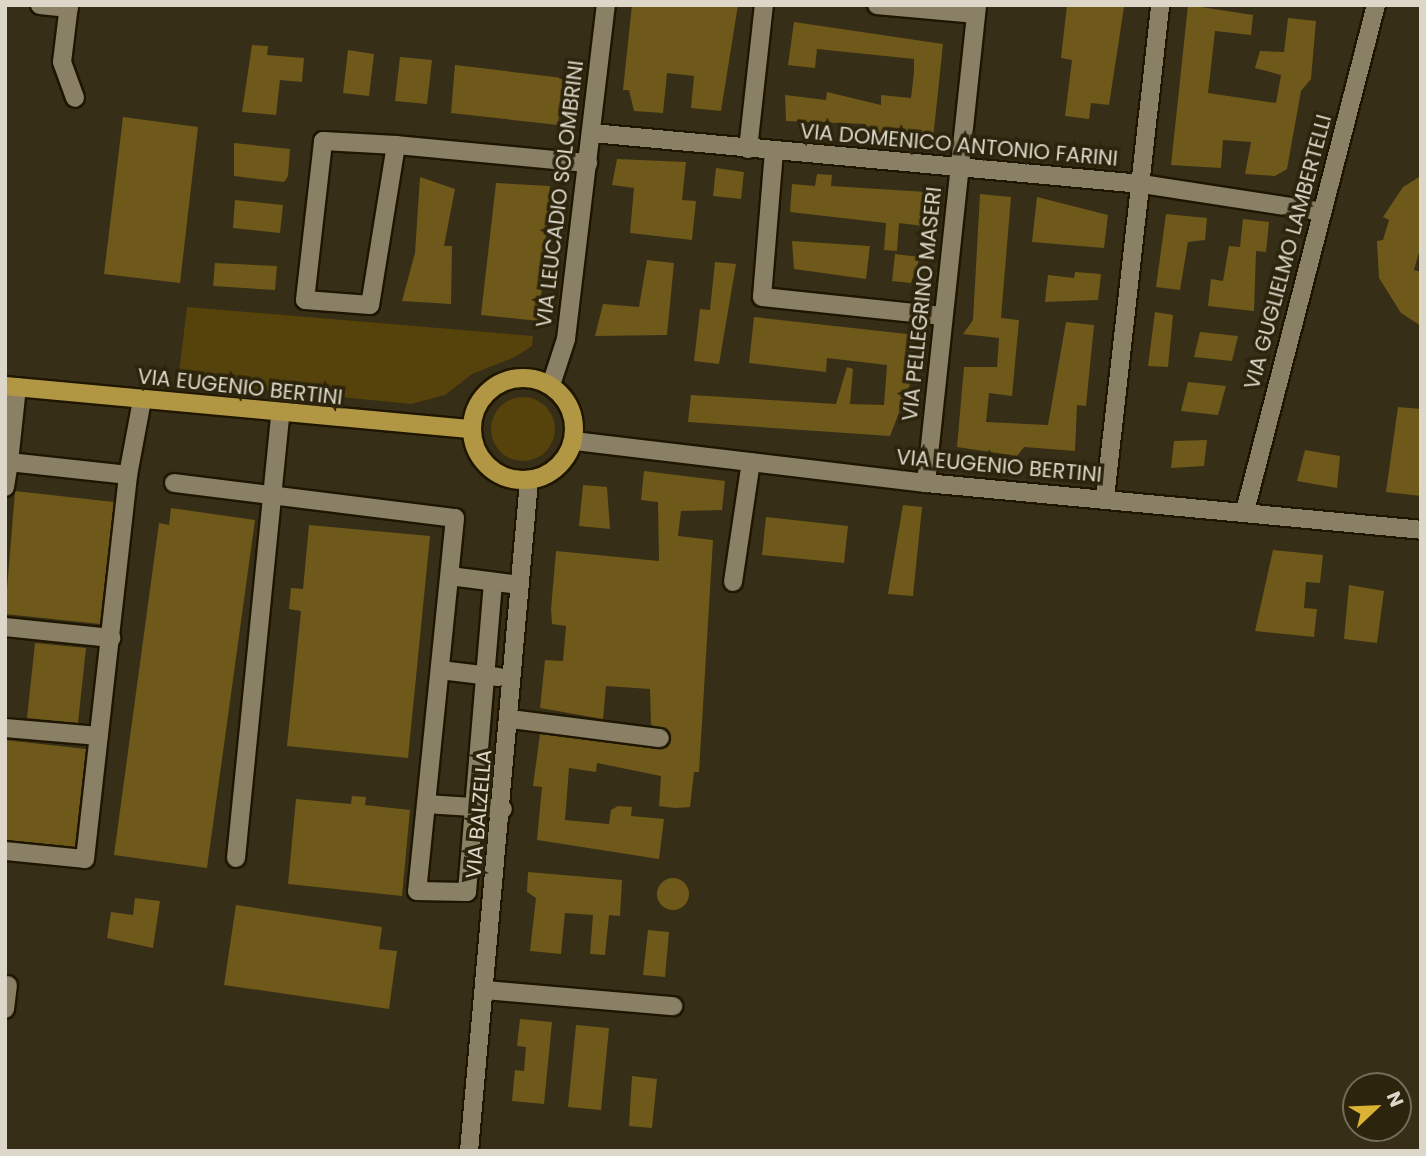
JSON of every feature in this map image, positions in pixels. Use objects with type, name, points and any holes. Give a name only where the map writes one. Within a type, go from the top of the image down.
[{"type":"main road","points":[[534,378],[551,385],[571,410],[574,441],[558,468],[530,481],[496,474],[474,447],[471,429],[474,411],[498,384],[534,378]]},
{"type":"main road","name":"VIA EUGENIO BERTINI","points":[[11,386],[281,415],[471,429]]},
{"type":"street","points":[[40,5],[69,6],[62,62],[75,98]]},
{"type":"street","name":"VIA LEUCADIO SOLOMBRINI","points":[[551,385],[566,339],[606,5]]},
{"type":"street","points":[[748,149],[764,5]]},
{"type":"street","points":[[877,5],[976,10]]},
{"type":"street","points":[[1105,498],[1160,5]]},
{"type":"street","name":"VIA GUGLIELMO LAMBERTELLI","points":[[1245,511],[1376,5]]},
{"type":"street","name":"VIA PELLEGRINO MASERI","points":[[926,483],[976,10]]},
{"type":"street","name":"VIA DOMENICO ANTONIO FARINI","points":[[592,133],[1142,184],[1322,212]]},
{"type":"street","points":[[396,145],[370,304],[305,300],[323,141],[396,145],[588,163]]},
{"type":"street","points":[[774,151],[762,298],[943,316]]},
{"type":"street","points":[[5,487],[9,462],[11,386]]},
{"type":"street","points":[[5,851],[85,859],[128,475],[142,400]]},
{"type":"street","points":[[236,858],[281,415]]},
{"type":"street","name":"VIA EUGENIO BERTINI","points":[[574,441],[926,483],[1245,511],[1421,530]]},
{"type":"street","points":[[733,582],[751,461]]},
{"type":"street","points":[[9,462],[128,475]]},
{"type":"street","name":"VIA BALZELLA","points":[[469,1151],[503,809],[519,585],[530,481]]},
{"type":"street","points":[[174,483],[273,498],[456,517],[417,891],[467,892],[493,582]]},
{"type":"street","points":[[450,576],[519,585]]},
{"type":"street","points":[[5,627],[111,638]]},
{"type":"street","points":[[440,670],[513,678]]},
{"type":"street","points":[[511,719],[660,738]]},
{"type":"street","points":[[5,729],[99,736]]},
{"type":"street","points":[[426,804],[503,809]]},
{"type":"street","points":[[5,1009],[8,985]]},
{"type":"street","points":[[485,990],[673,1006]]},
{"type":"shaded area","points":[[187,307],[533,336],[532,346],[515,357],[472,374],[445,395],[411,404],[178,381]]},
{"type":"shaded area","points":[[517,397],[529,397],[546,406],[553,417],[553,441],[546,452],[529,461],[517,461],[505,456],[496,447],[491,435],[491,423],[496,411],[505,402]]},
{"type":"building","points":[[632,5],[738,5],[721,111],[691,108],[694,76],[667,73],[663,113],[634,111],[629,90],[623,90]]},
{"type":"building","points":[[1067,5],[1124,7],[1109,105],[1091,103],[1089,119],[1065,116],[1072,60],[1061,58]]},
{"type":"building","points":[[1188,5],[1253,15],[1251,35],[1215,31],[1208,93],[1276,103],[1281,75],[1255,68],[1260,51],[1284,52],[1288,18],[1316,21],[1311,79],[1301,91],[1287,169],[1275,176],[1245,174],[1251,142],[1223,140],[1221,168],[1171,165]]},
{"type":"building","points":[[794,22],[943,44],[933,139],[865,132],[866,124],[786,121],[785,95],[826,100],[827,92],[881,105],[881,95],[911,98],[914,73],[914,59],[817,49],[815,68],[788,65]]},
{"type":"building","points":[[252,45],[268,46],[267,55],[304,58],[302,82],[280,80],[276,115],[242,112]]},
{"type":"building","points":[[348,50],[374,54],[369,96],[343,93]]},
{"type":"building","points":[[400,57],[432,60],[427,104],[395,101]]},
{"type":"building","points":[[455,65],[563,78],[558,125],[451,113]]},
{"type":"building","points":[[123,117],[198,127],[180,283],[104,274]]},
{"type":"building","points":[[234,143],[290,149],[288,176],[284,182],[234,176]]},
{"type":"building","points":[[617,159],[686,162],[682,200],[696,201],[692,240],[630,233],[634,188],[612,185]]},
{"type":"building","points":[[716,168],[744,172],[741,199],[713,196]]},
{"type":"building","points":[[817,174],[832,175],[831,186],[927,192],[923,226],[899,223],[897,251],[884,250],[886,223],[790,212],[792,184],[815,186]]},
{"type":"building","points":[[1421,176],[1421,245],[1414,270],[1421,272],[1421,326],[1401,313],[1379,278],[1377,241],[1383,240],[1389,220],[1383,217],[1403,187]]},
{"type":"building","points":[[420,177],[455,189],[444,246],[452,246],[451,304],[402,301],[415,253]]},
{"type":"building","points":[[496,183],[550,186],[539,321],[481,315]]},
{"type":"building","points":[[980,194],[1011,197],[1001,318],[1019,320],[1012,396],[989,393],[986,422],[1048,425],[1066,322],[1094,325],[1086,406],[1077,405],[1075,451],[1024,447],[1017,456],[957,447],[964,367],[997,367],[999,338],[963,334],[973,320]]},
{"type":"building","points":[[1037,197],[1108,215],[1104,248],[1032,242]]},
{"type":"building","points":[[235,200],[283,205],[280,233],[233,228]]},
{"type":"building","points":[[1166,214],[1207,218],[1205,240],[1188,242],[1180,290],[1156,287]]},
{"type":"building","points":[[1243,219],[1269,222],[1266,252],[1256,251],[1254,311],[1208,306],[1211,279],[1223,281],[1229,246],[1240,247]]},
{"type":"building","points":[[792,241],[870,246],[866,279],[794,269]]},
{"type":"building","points":[[895,254],[920,257],[911,283],[892,281]]},
{"type":"building","points":[[647,260],[674,263],[667,335],[595,336],[603,304],[639,307]]},
{"type":"building","points":[[715,262],[736,264],[719,364],[694,361],[700,309],[710,310]]},
{"type":"building","points":[[215,263],[277,266],[275,290],[213,286]]},
{"type":"building","points":[[1075,272],[1101,274],[1098,300],[1045,302],[1048,275],[1074,278]]},
{"type":"building","points":[[1155,312],[1173,315],[1168,367],[1148,366]]},
{"type":"building","points":[[754,317],[916,335],[910,384],[890,436],[688,422],[691,395],[836,404],[847,367],[853,369],[850,404],[884,405],[887,365],[827,358],[826,372],[749,363]]},
{"type":"building","points":[[1200,332],[1238,336],[1232,361],[1194,357]]},
{"type":"building","points":[[1188,382],[1226,386],[1218,415],[1181,411]]},
{"type":"building","points":[[1398,407],[1421,409],[1421,496],[1386,492]]},
{"type":"building","points":[[1207,440],[1204,466],[1171,468],[1174,441]]},
{"type":"building","points":[[1305,450],[1340,456],[1337,488],[1297,481]]},
{"type":"building","points":[[644,471],[725,481],[722,510],[681,511],[678,536],[713,540],[699,772],[694,772],[690,807],[675,808],[659,806],[661,776],[597,763],[596,772],[569,768],[565,820],[609,824],[611,810],[618,806],[632,807],[631,816],[664,819],[659,859],[537,840],[542,787],[533,786],[540,734],[659,749],[671,740],[666,729],[651,725],[650,689],[606,686],[603,719],[540,708],[545,660],[563,661],[566,626],[552,624],[551,609],[556,551],[659,561],[658,502],[641,500]]},
{"type":"building","points":[[583,485],[607,487],[610,529],[579,526]]},
{"type":"building","points":[[15,491],[114,502],[100,624],[5,614]]},
{"type":"building","points":[[903,505],[922,507],[913,596],[888,594]]},
{"type":"building","points":[[171,508],[255,520],[207,868],[114,855],[159,523],[169,525]]},
{"type":"building","points":[[766,517],[848,526],[844,563],[762,555]]},
{"type":"building","points":[[309,525],[430,536],[408,758],[287,746],[301,611],[289,609],[291,588],[303,589]]},
{"type":"building","points":[[1273,550],[1323,555],[1320,583],[1306,582],[1304,608],[1317,609],[1314,637],[1255,631]]},
{"type":"building","points":[[1349,585],[1384,591],[1377,643],[1344,639]]},
{"type":"building","points":[[35,643],[86,648],[78,723],[27,718]]},
{"type":"building","points":[[5,740],[86,749],[75,847],[5,840]]},
{"type":"building","points":[[352,796],[366,797],[365,805],[410,810],[402,896],[288,884],[296,799],[351,804]]},
{"type":"building","points":[[528,872],[622,880],[620,916],[609,915],[605,955],[590,954],[593,915],[565,913],[561,954],[530,951],[536,898],[527,892]]},
{"type":"building","points":[[673,878],[684,883],[689,894],[684,905],[673,910],[662,905],[657,894],[662,883]]},
{"type":"building","points":[[135,898],[160,901],[153,948],[107,938],[111,912],[133,915]]},
{"type":"building","points":[[236,905],[382,927],[379,949],[397,951],[389,1009],[224,985]]},
{"type":"building","points":[[648,930],[669,932],[665,977],[643,975]]},
{"type":"building","points":[[520,1019],[552,1022],[544,1104],[512,1101],[515,1070],[524,1071],[526,1047],[517,1046]]},
{"type":"building","points":[[576,1025],[609,1028],[601,1110],[568,1107]]},
{"type":"building","points":[[632,1076],[657,1079],[652,1128],[629,1126]]}]
